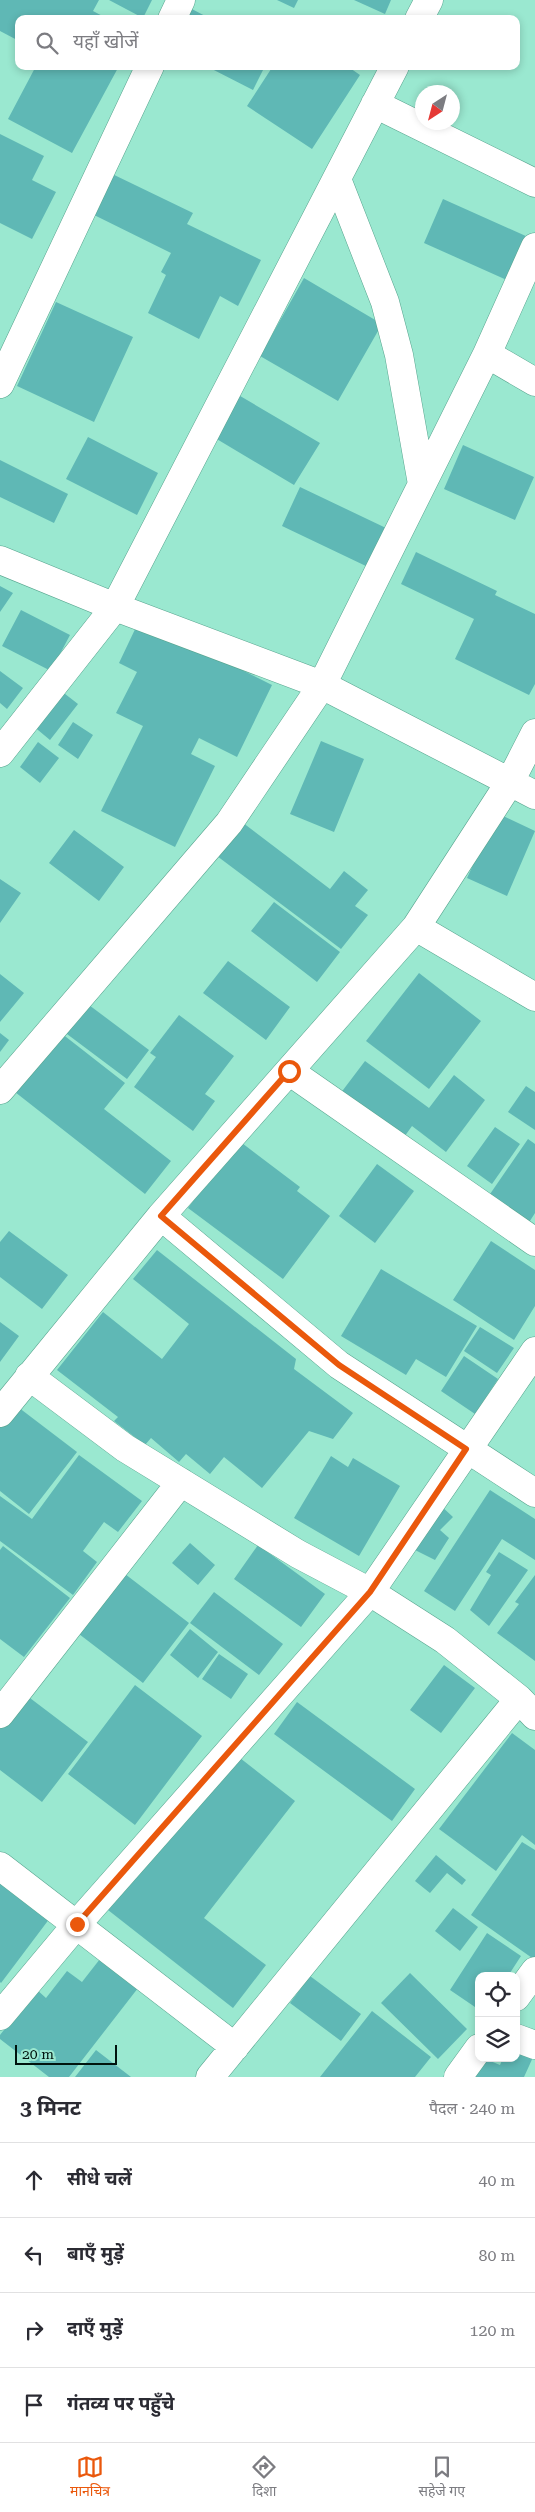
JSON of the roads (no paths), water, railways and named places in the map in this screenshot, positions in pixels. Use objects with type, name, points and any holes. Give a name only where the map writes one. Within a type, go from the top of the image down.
[{"type":"street","points":[[174,15],[181,0]]},
{"type":"street","points":[[421,15],[429,0]]},
{"type":"street","points":[[0,384],[148,70]]},
{"type":"street","points":[[0,753],[115,607],[392,70]]},
{"type":"street","points":[[375,104],[535,183]]},
{"type":"street","points":[[337,179],[386,302],[399,355],[422,484]]},
{"type":"street","points":[[0,1090],[229,823],[322,685],[487,354],[535,247]]},
{"type":"street","points":[[487,354],[535,382]]},
{"type":"street","points":[[0,560],[115,607],[322,685],[535,796]]},
{"type":"street","points":[[0,1412],[161,1216],[416,927],[510,782],[535,734]]},
{"type":"street","points":[[416,927],[535,997]]},
{"type":"street","points":[[289,1071],[535,1242]]},
{"type":"street","points":[[161,1216],[339,1365],[535,1493]]},
{"type":"street","points":[[0,2016],[77,1924],[370,1592],[466,1449],[535,1351]]},
{"type":"street","points":[[29,1376],[125,1448],[298,1554],[370,1592],[444,1640],[527,1708],[210,2077]]},
{"type":"street","points":[[0,1714],[181,1482]]},
{"type":"street","points":[[0,1866],[235,2047]]},
{"type":"street","points":[[520,1992],[535,1971]]},
{"type":"street","points":[[520,2039],[535,2045]]},
{"type":"street","points":[[458,2077],[475,2054]]}]
